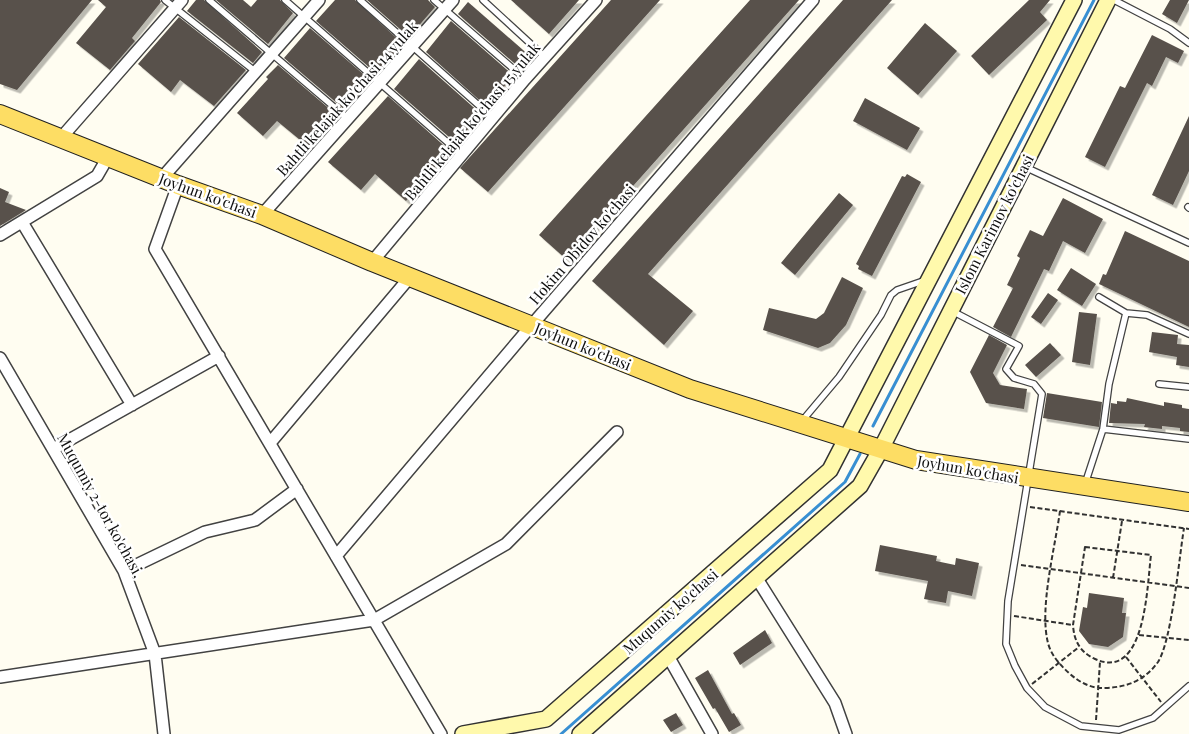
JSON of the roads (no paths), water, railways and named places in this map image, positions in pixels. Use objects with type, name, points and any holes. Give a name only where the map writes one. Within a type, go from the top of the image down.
[{"type":"main road","name":"Islom Karimov ko'chasi","points":[[847,439],[1074,0]]},
{"type":"main road","name":"Islom Karimov ko'chasi","points":[[881,449],[1108,0]]},
{"type":"main road","name":"Joyhun ko'chasi","points":[[0,114],[178,185],[262,215],[372,262],[690,389],[916,460],[1027,479],[1189,502]]},
{"type":"main road","name":"Muqumiy ko'chasi","points":[[463,734],[546,719],[830,470],[847,439]]},
{"type":"main road","points":[[581,734],[860,486],[881,449]]},
{"type":"street","points":[[162,178],[320,0]]},
{"type":"street","name":"Bahtli kelajak ko'chasi 14 yulak","points":[[262,215],[453,0]]},
{"type":"street","name":"Bahtli kelajak ko'chasi 15 yulak","points":[[372,262],[525,80],[596,0]]},
{"type":"street","name":"Hokim Obidov ko'chasi","points":[[336,556],[531,326],[813,0]]},
{"type":"street","points":[[61,138],[179,4]]},
{"type":"street","points":[[0,235],[97,176],[108,156]]},
{"type":"street","points":[[178,185],[155,248],[441,734]]},
{"type":"street","points":[[22,222],[132,405]]},
{"type":"street","points":[[270,442],[410,277]]},
{"type":"street","points":[[53,449],[219,356]]},
{"type":"street","name":"Muqumiy 2-tor ko'chasi,","points":[[0,358],[124,571],[155,654],[164,734]]},
{"type":"street","points":[[0,677],[374,620],[506,544],[617,432]]},
{"type":"street","points":[[124,571],[205,532],[255,520],[297,489]]},
{"type":"street","points":[[756,577],[835,703],[846,734]]},
{"type":"street","points":[[668,656],[712,734]]},
{"type":"lane","points":[[166,0],[179,4],[256,72]]},
{"type":"lane","points":[[209,0],[348,119]]},
{"type":"lane","points":[[285,0],[462,155]]},
{"type":"lane","points":[[360,0],[493,118]]},
{"type":"lane","points":[[434,0],[525,80]]},
{"type":"lane","points":[[483,0],[545,57]]},
{"type":"lane","points":[[1114,0],[1170,29],[1189,43]]},
{"type":"lane","points":[[1024,166],[1189,243]]},
{"type":"lane","points":[[799,424],[839,377],[881,315],[891,295],[897,290],[930,278]]},
{"type":"lane","points":[[1099,297],[1126,313],[1147,315],[1189,334]]},
{"type":"lane","points":[[950,310],[1019,346],[1006,369],[1014,378],[1034,384],[1042,394],[1027,479],[1007,615],[1006,644],[1027,688],[1045,707],[1081,726],[1118,730],[1153,718],[1189,686]]},
{"type":"lane","points":[[1084,486],[1103,429],[1108,384],[1126,313]]},
{"type":"lane","points":[[1159,384],[1189,387]]},
{"type":"lane","points":[[1103,429],[1189,439]]},
{"type":"waterway","points":[[873,426],[1094,0]]},
{"type":"waterway","points":[[561,734],[845,482],[860,454]]}]
